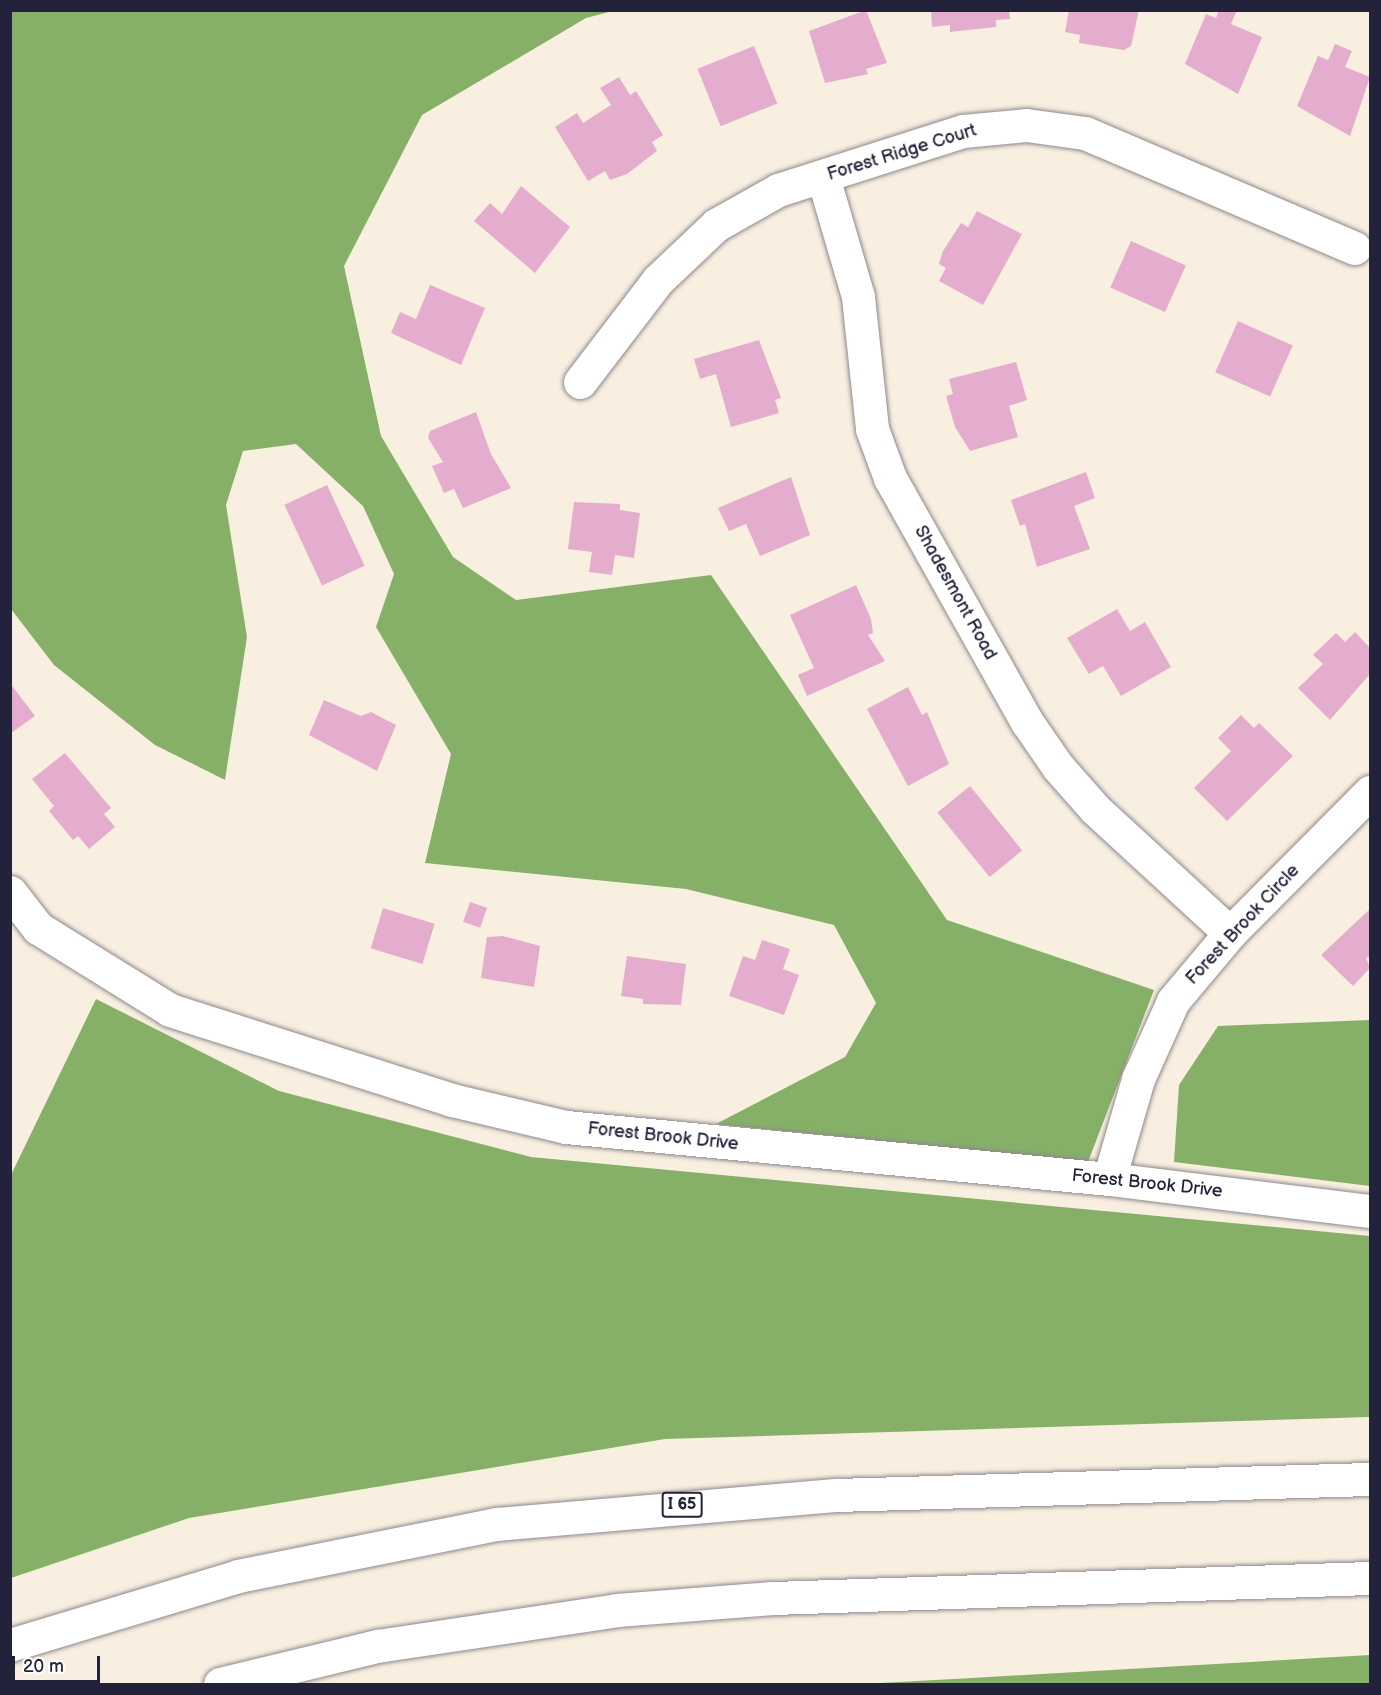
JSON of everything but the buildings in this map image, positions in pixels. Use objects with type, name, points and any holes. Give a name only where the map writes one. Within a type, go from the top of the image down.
[{"type":"main road","name":"Forest Ridge Court","points":[[580,382],[690,245],[748,205],[823,177],[963,131],[1054,128],[1115,142],[1355,248]]},
{"type":"main road","name":"Shadesmont Road","points":[[823,177],[858,297],[872,429],[890,478],[1027,722],[1058,767],[1095,809],[1230,933]]},
{"type":"main road","name":"Forest Brook Circle","points":[[1109,1179],[1156,1036],[1173,1001],[1230,933],[1371,792]]},
{"type":"main road","name":"Forest Brook Drive","points":[[10,892],[38,927],[170,1010],[452,1100],[566,1127],[1109,1179],[1371,1211]]},
{"type":"main road","name":"I 65","points":[[10,1645],[238,1576],[497,1524],[824,1496],[1371,1479]]},
{"type":"main road","points":[[220,1684],[376,1646],[617,1610],[773,1598],[1371,1578]]},
{"type":"green space","points":[[11,11],[613,11],[586,18],[422,115],[344,266],[381,436],[453,557],[516,600],[711,575],[947,920],[1154,990],[1088,1162],[716,1124],[845,1057],[876,1003],[834,925],[686,889],[425,863],[451,754],[376,627],[394,574],[363,506],[296,444],[243,451],[226,505],[247,637],[225,780],[155,745],[54,665],[11,609]]},
{"type":"green space","points":[[96,999],[279,1091],[531,1157],[1370,1236],[1370,1417],[665,1439],[189,1518],[11,1578],[11,1175]]},
{"type":"green space","points":[[1370,1020],[1370,1186],[1174,1162],[1179,1085],[1218,1026]]},
{"type":"green space","points":[[1370,1655],[1370,1684],[862,1684],[972,1678]]}]
